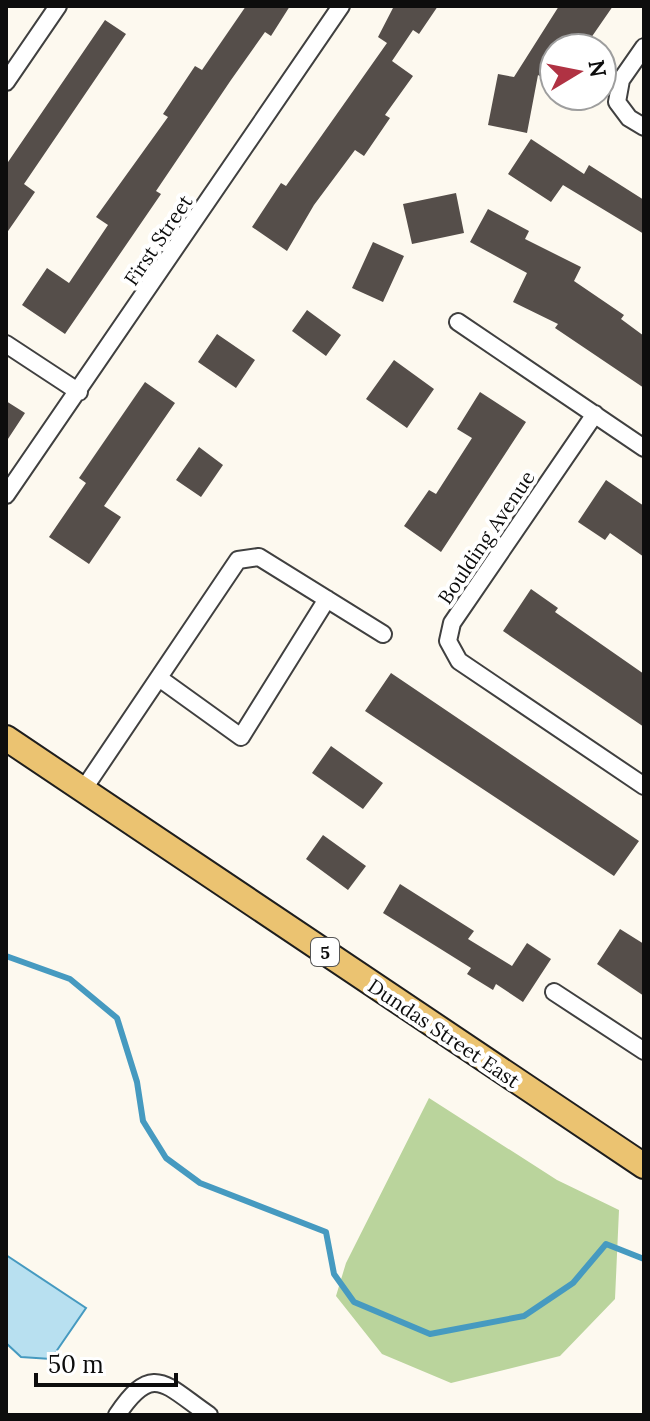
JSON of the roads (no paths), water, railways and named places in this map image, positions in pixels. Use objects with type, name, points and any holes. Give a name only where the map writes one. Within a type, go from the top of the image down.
[{"type":"main road","name":"Dundas Street East","points":[[6,738],[644,1166]]},
{"type":"street","points":[[6,82],[58,6]]},
{"type":"street","name":"First Street","points":[[6,495],[341,6]]},
{"type":"street","points":[[644,47],[621,80],[617,102],[629,118],[644,127]]},
{"type":"street","points":[[458,322],[644,448]]},
{"type":"street","points":[[6,344],[79,392]]},
{"type":"street","name":"Boulding Avenue","points":[[595,414],[452,623],[448,641],[459,661],[644,786]]},
{"type":"street","points":[[83,790],[238,560],[259,557],[383,634]]},
{"type":"street","points":[[159,678],[241,737],[327,599]]},
{"type":"street","points":[[554,992],[644,1051]]},
{"type":"street","points":[[117,1415],[133,1391],[153,1381],[209,1415]]},
{"type":"water","points":[[6,1255],[86,1308],[51,1359],[21,1357],[6,1343]]},
{"type":"waterway","points":[[6,956],[70,979],[117,1018],[137,1082],[143,1121],[166,1158],[200,1183],[326,1232],[334,1274],[354,1302],[430,1334],[524,1316],[573,1283],[606,1244],[644,1259]]}]
